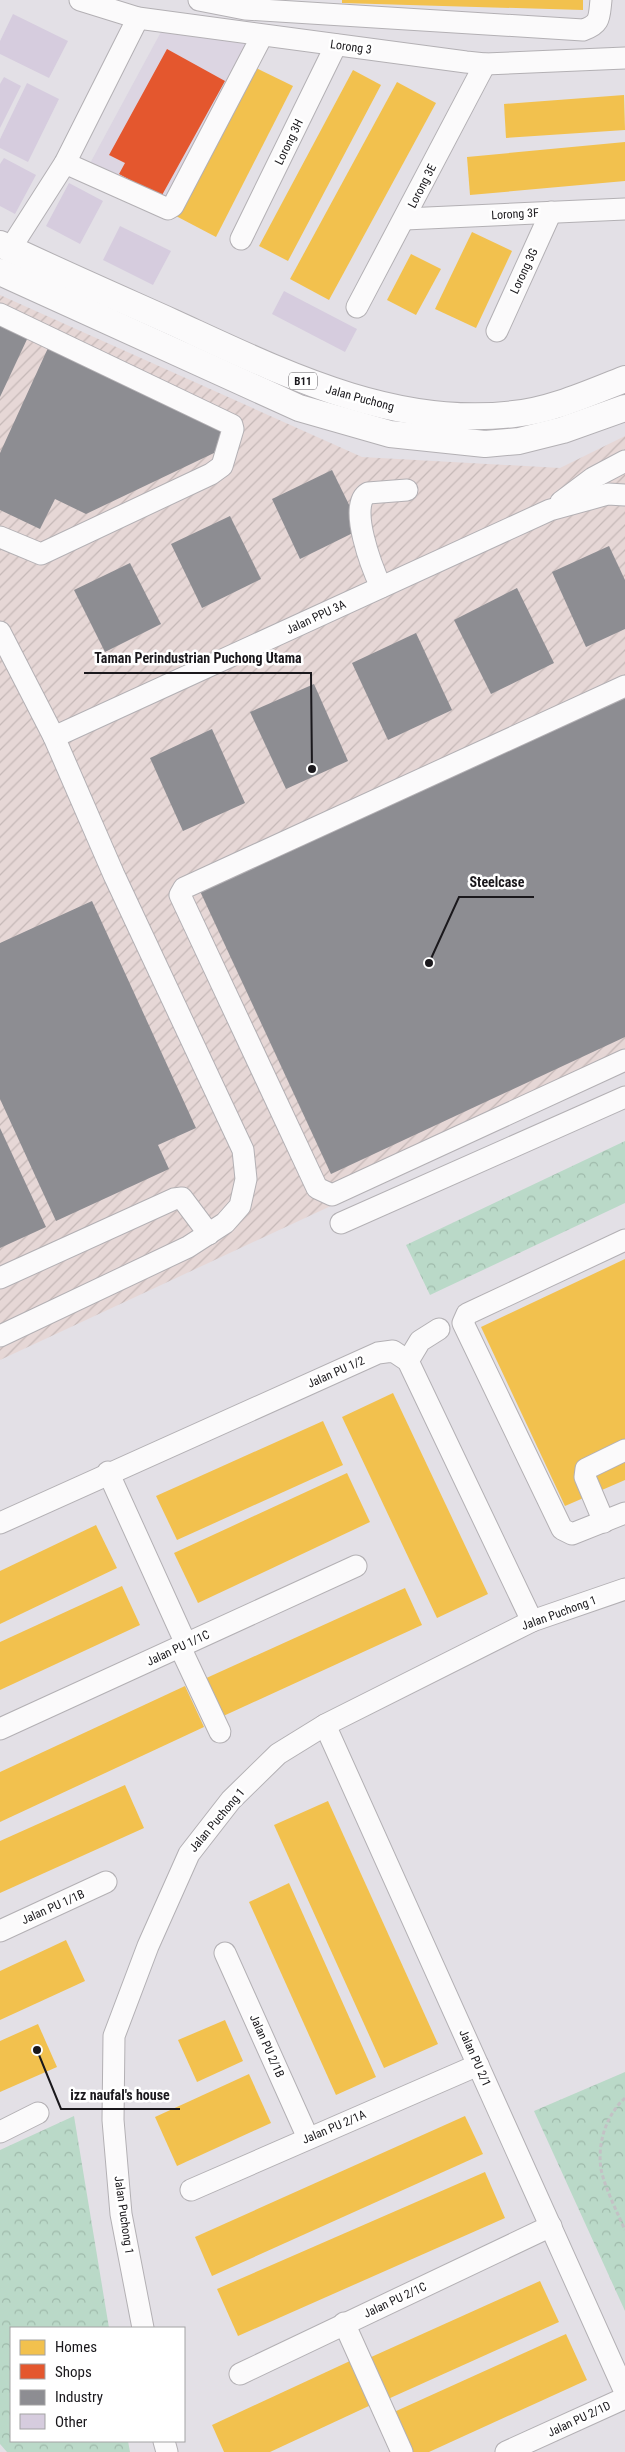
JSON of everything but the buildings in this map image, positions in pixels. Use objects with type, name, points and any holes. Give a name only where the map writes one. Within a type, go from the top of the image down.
[{"type":"main road","name":"Jalan Puchong","points":[[5,246],[256,361],[303,381],[355,399],[435,414],[513,414],[553,406],[625,380]]},
{"type":"main road","name":"B11","points":[[0,272],[299,408],[341,422],[390,434],[485,444],[519,441],[564,430],[625,408]]},
{"type":"street","name":"Lorong 3","points":[[80,0],[138,18],[262,36],[485,64],[625,58]]},
{"type":"street","points":[[199,0],[245,9],[584,30],[594,26],[599,19],[601,0]]},
{"type":"street","points":[[5,246],[64,163],[138,18]]},
{"type":"street","points":[[64,163],[168,209],[173,206],[262,36]]},
{"type":"street","name":"Lorong 3H","points":[[241,239],[336,45]]},
{"type":"street","name":"Lorong 3E","points":[[357,307],[485,64]]},
{"type":"street","name":"Lorong 3F","points":[[405,219],[625,209]]},
{"type":"street","name":"Lorong 3G","points":[[497,330],[551,212]]},
{"type":"street","points":[[0,314],[232,424],[233,429],[222,466],[211,474],[41,554],[0,538]]},
{"type":"street","name":"Jalan PPU 3A","points":[[550,510],[594,478],[625,461]]},
{"type":"street","points":[[382,587],[368,558],[361,521],[360,502],[363,496],[368,493],[406,490]]},
{"type":"street","name":"Jalan PPU 3A","points":[[54,737],[550,510],[608,494],[625,495]]},
{"type":"street","points":[[0,632],[54,737],[114,875],[243,1150],[246,1179],[240,1206],[225,1223],[209,1234],[188,1247],[0,1336]]},
{"type":"street","points":[[625,686],[184,888],[180,895],[317,1188],[332,1195],[625,1060]]},
{"type":"street","points":[[341,1223],[625,1097]]},
{"type":"street","points":[[0,1278],[174,1199],[182,1198],[209,1234]]},
{"type":"street","points":[[625,1240],[467,1314],[463,1323],[562,1529],[572,1534],[625,1513]]},
{"type":"street","points":[[439,1329],[420,1341],[408,1361],[532,1621]]},
{"type":"street","name":"Jalan PU 1/2","points":[[0,1523],[108,1472],[378,1353],[393,1351],[408,1361]]},
{"type":"street","points":[[604,1522],[585,1477],[586,1469],[625,1450]]},
{"type":"street","points":[[108,1472],[220,1732]]},
{"type":"street","name":"Jalan PU 1/1C","points":[[0,1729],[356,1566]]},
{"type":"street","name":"Jalan Puchong 1","points":[[143,2327],[121,2214],[113,2120],[114,2036],[148,1946],[188,1854],[231,1800],[278,1754],[325,1725],[532,1621],[625,1589]]},
{"type":"street","name":"Jalan PU 2/1","points":[[325,1725],[625,2392]]},
{"type":"street","name":"Jalan PU 1/1B","points":[[1,1927],[106,1882]]},
{"type":"street","name":"Jalan PU 2/1B","points":[[225,1953],[308,2138]]},
{"type":"street","name":"Jalan PU 2/1A","points":[[191,2190],[478,2065]]},
{"type":"street","points":[[0,2132],[38,2113]]},
{"type":"street","name":"Jalan PU 2/1C","points":[[240,2374],[551,2226]]},
{"type":"street","points":[[344,2323],[402,2452]]},
{"type":"street","name":"Jalan PU 2/1D","points":[[506,2452],[625,2398]]},
{"type":"path","points":[[625,2098],[614,2108],[601,2139],[601,2169],[625,2230]]},
{"type":"shaded area","points":[[162,30],[251,41],[169,204],[88,167]]},
{"type":"shaded area","points":[[0,295],[362,457],[560,468],[625,436],[625,1069],[0,1360]]},
{"type":"green space","points":[[625,1141],[625,1203],[430,1295],[406,1245]]},
{"type":"green space","points":[[625,2072],[625,2311],[534,2111]]},
{"type":"green space","points":[[74,2116],[109,2327],[10,2327],[10,2442],[128,2442],[130,2452],[7,2452],[0,2444],[0,2150]]},
{"type":"place","name":"Taman Perindustrian Puchong Utama","points":[[312,769]]},
{"type":"place","name":"Steelcase","points":[[429,963]]},
{"type":"place","name":"izz naufal's house","points":[[37,2050]]}]
